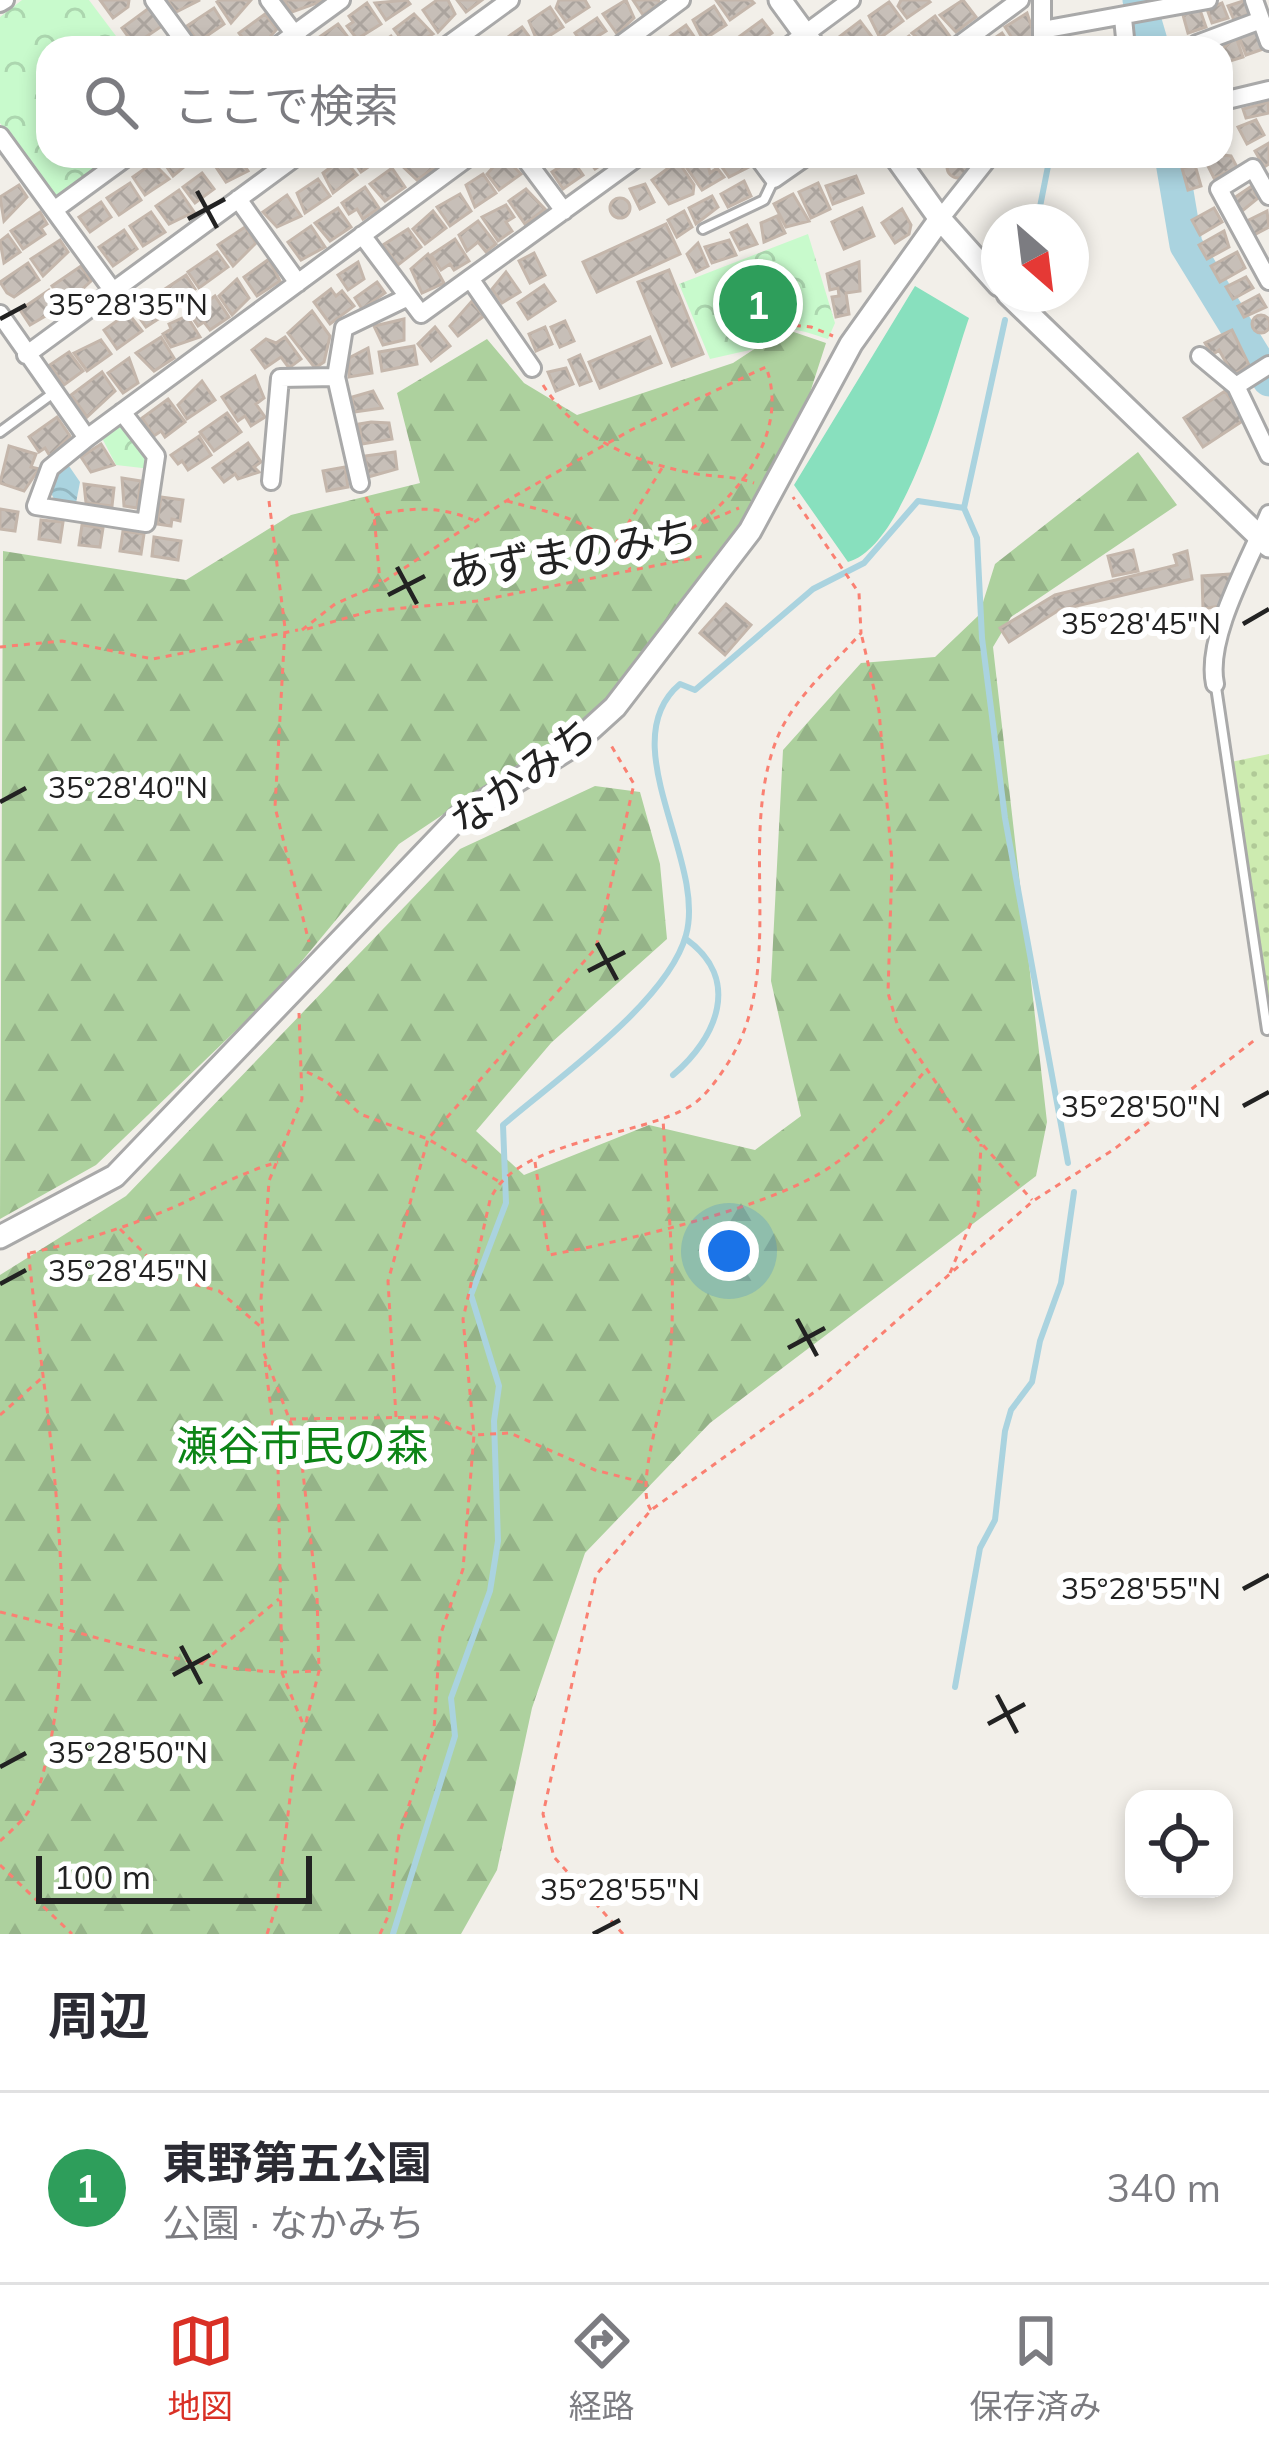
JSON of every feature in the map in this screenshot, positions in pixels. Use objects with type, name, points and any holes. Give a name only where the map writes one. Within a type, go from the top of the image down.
[{"type":"street","points":[[154,0],[180,36]]},
{"type":"street","points":[[269,0],[295,36]]},
{"type":"street","points":[[304,36],[340,0]]},
{"type":"street","points":[[460,36],[510,0]]},
{"type":"street","points":[[632,36],[681,0]]},
{"type":"street","points":[[780,0],[798,36]]},
{"type":"street","points":[[810,36],[851,0]]},
{"type":"street","points":[[971,36],[1020,0]]},
{"type":"street","points":[[1042,0],[1042,36]]},
{"type":"street","points":[[1053,36],[1152,9],[1208,0]]},
{"type":"street","points":[[1254,0],[1269,42]]},
{"type":"street","points":[[1134,36],[1152,9]]},
{"type":"street","points":[[1218,36],[1261,20]]},
{"type":"street","points":[[1233,99],[1269,90]]},
{"type":"street","points":[[0,136],[113,291]]},
{"type":"street","points":[[54,210],[112,168]]},
{"type":"street","points":[[26,355],[281,168]]},
{"type":"street","points":[[122,412],[156,456],[146,524],[36,506],[50,468],[87,438],[122,412],[362,236],[454,168]]},
{"type":"street","points":[[533,168],[564,211]]},
{"type":"street","points":[[362,236],[421,314],[623,168]]},
{"type":"street","points":[[766,168],[774,179],[790,168]]},
{"type":"street","points":[[904,168],[981,265]]},
{"type":"street","points":[[940,219],[980,168]]},
{"type":"street","points":[[1269,196],[1253,168],[1219,189],[1269,281]]},
{"type":"street","points":[[238,200],[298,283]]},
{"type":"street","name":"なかみち","points":[[0,1237],[115,1176],[459,817],[598,726],[730,560],[851,344],[940,219]]},
{"type":"street","points":[[471,280],[532,368]]},
{"type":"street","points":[[360,482],[336,377],[344,328],[408,297]]},
{"type":"street","points":[[1028,312],[1264,542]]},
{"type":"street","points":[[0,314],[87,438]]},
{"type":"street","points":[[1200,356],[1236,386],[1269,455]]},
{"type":"street","points":[[1236,386],[1265,368]]},
{"type":"street","points":[[271,481],[280,378],[336,377]]},
{"type":"street","points":[[1215,684],[1210,662],[1217,634],[1264,542],[1269,514]]},
{"type":"lane","points":[[703,229],[764,200],[774,179]]},
{"type":"lane","points":[[0,433],[54,393]]},
{"type":"lane","points":[[1215,684],[1267,1030]]},
{"type":"path","points":[[771,323],[811,327],[851,344]]},
{"type":"path","points":[[302,630],[335,604],[380,584],[506,501],[766,367],[775,392],[772,428],[741,478],[702,524]]},
{"type":"path","points":[[532,368],[557,407],[607,445],[663,466],[741,478],[771,492],[823,535],[860,593],[861,633],[879,711],[892,862],[888,992],[898,1027],[926,1070],[1034,1202]]},
{"type":"path","points":[[616,545],[663,466]]},
{"type":"path","points":[[271,481],[268,507],[285,628],[275,807],[315,967]]},
{"type":"path","points":[[360,482],[374,515],[380,584]]},
{"type":"path","points":[[627,561],[771,492]]},
{"type":"path","points":[[506,501],[559,514],[616,545],[632,572]]},
{"type":"path","points":[[374,515],[416,507],[448,509],[475,521]]},
{"type":"path","name":"あずまのみち","points":[[0,647],[62,641],[153,659],[285,628],[302,630],[371,611],[477,601],[703,556],[730,560]]},
{"type":"path","points":[[380,1934],[389,1914],[399,1834],[434,1730],[440,1636],[464,1569],[475,1435],[463,1319],[498,1181],[535,1160],[696,1103],[750,1027],[765,803],[776,742],[798,702],[861,633]]},
{"type":"path","points":[[396,1417],[388,1281],[428,1139],[567,987],[596,948],[634,784],[598,726]]},
{"type":"path","points":[[296,988],[305,1072],[302,1100],[269,1181],[263,1328],[278,1466],[282,1673],[304,1725]]},
{"type":"path","points":[[623,1934],[554,1857],[543,1814],[596,1575],[651,1510],[820,1388],[1034,1202],[1113,1150],[1267,1030]]},
{"type":"path","points":[[535,1160],[549,1255],[768,1198],[833,1166],[883,1120],[926,1070]]},
{"type":"path","points":[[305,1072],[327,1082],[360,1114],[428,1139],[498,1181]]},
{"type":"path","points":[[651,1510],[646,1483],[669,1368],[663,1116]]},
{"type":"path","points":[[949,1276],[978,1206],[981,1142]]},
{"type":"path","points":[[28,1253],[175,1206],[232,1174],[278,1162]]},
{"type":"path","points":[[0,1841],[34,1803],[58,1674],[56,1469],[25,1225]]},
{"type":"path","points":[[118,1226],[168,1277],[219,1291],[263,1328]]},
{"type":"path","points":[[264,1353],[300,1447],[319,1671],[292,1772],[277,1905],[267,1934]]},
{"type":"path","points":[[0,1415],[43,1377]]},
{"type":"path","points":[[289,1419],[434,1417],[475,1435],[510,1433],[595,1470],[646,1483]]},
{"type":"path","points":[[201,1664],[281,1598]]},
{"type":"path","points":[[0,1612],[201,1664],[282,1673],[319,1671]]},
{"type":"path","points":[[0,1865],[72,1934]]},
{"type":"green space","points":[[22,0],[89,0],[116,36],[36,36],[36,168],[105,168],[60,202],[0,123],[0,17]]},
{"type":"green space","points":[[808,234],[835,323],[828,339],[784,330],[763,347],[710,359],[679,284]]},
{"type":"green space","points":[[915,286],[969,318],[938,416],[907,492],[870,549],[848,562],[794,485]]},
{"type":"green space","points":[[785,329],[826,343],[807,402],[749,521],[595,718],[550,755],[487,785],[399,844],[277,991],[96,1165],[0,1219],[3,551],[186,580],[291,515],[420,483],[397,393],[487,339],[524,383],[577,415],[733,363]]},
{"type":"green space","points":[[121,424],[153,463],[151,469],[116,465],[102,438]]},
{"type":"green space","name":"瀬谷市民の森","points":[[1138,452],[1177,505],[1011,617],[993,647],[1047,1122],[1036,1176],[710,1423],[585,1553],[532,1708],[497,1870],[461,1934],[0,1934],[0,1275],[126,1196],[460,849],[595,786],[640,792],[660,864],[667,939],[551,1043],[476,1131],[524,1175],[649,1125],[755,1150],[801,1116],[771,981],[783,750],[861,663],[935,657],[979,615],[995,564]]},
{"type":"green space","points":[[1269,754],[1269,1015],[1231,762]]},
{"type":"water","points":[[69,466],[80,482],[76,503],[54,499],[51,493],[58,472]]},
{"type":"building","points":[[100,0],[129,0],[128,7],[113,18]]},
{"type":"building","points":[[167,0],[200,0],[176,12]]},
{"type":"building","points":[[220,0],[251,0],[231,23],[217,2]]},
{"type":"building","points":[[284,0],[322,0],[323,1],[292,12]]},
{"type":"building","points":[[407,0],[410,4],[386,20],[375,3]]},
{"type":"building","points":[[437,0],[448,0],[455,14],[438,32],[423,10]]},
{"type":"building","points":[[457,0],[482,0],[466,12]]},
{"type":"building","points":[[559,0],[585,0],[589,7],[566,22],[556,8]]},
{"type":"building","points":[[626,0],[634,18],[617,34],[603,14]]},
{"type":"building","points":[[633,0],[658,0],[660,3],[643,15]]},
{"type":"building","points":[[716,0],[751,0],[754,3],[730,20]]},
{"type":"building","points":[[901,0],[930,2],[907,18],[898,6]]},
{"type":"building","points":[[963,0],[976,17],[956,32],[940,15]]},
{"type":"building","points":[[1246,0],[1251,13],[1234,20],[1228,6]]},
{"type":"building","points":[[889,2],[903,21],[879,36],[869,16]]},
{"type":"building","points":[[367,3],[381,24],[355,36],[347,26],[353,22],[349,16]]},
{"type":"building","points":[[1222,3],[1228,18],[1212,23],[1207,9]]},
{"type":"building","points":[[714,6],[726,25],[701,36],[693,20]]},
{"type":"building","points":[[550,7],[563,27],[549,36],[535,36],[529,21]]},
{"type":"building","points":[[149,8],[162,26],[147,36],[128,36],[122,28]]},
{"type":"building","points":[[214,8],[224,24],[207,36],[194,36],[187,26]]},
{"type":"building","points":[[1200,10],[1206,27],[1188,33],[1183,15]]},
{"type":"building","points":[[1027,13],[1035,36],[1011,36],[1005,27]]},
{"type":"building","points":[[265,14],[277,29],[271,36],[239,33]]},
{"type":"building","points":[[414,14],[433,34],[399,36],[394,29]]},
{"type":"building","points":[[935,16],[950,36],[915,36],[912,33]]},
{"type":"building","points":[[597,18],[606,31],[598,36],[575,33]]},
{"type":"building","points":[[762,20],[772,33],[768,36],[740,36]]},
{"type":"building","points":[[860,21],[871,36],[840,36]]},
{"type":"building","points":[[338,24],[347,36],[321,36]]},
{"type":"building","points":[[686,25],[694,36],[671,36]]},
{"type":"building","points":[[1256,30],[1263,49],[1246,55],[1239,37]]},
{"type":"building","points":[[1236,37],[1243,57],[1233,60]]},
{"type":"building","points":[[1268,102],[1269,113],[1246,118],[1243,109]]},
{"type":"building","points":[[1256,120],[1264,135],[1247,144],[1238,127]]},
{"type":"building","points":[[1269,143],[1269,164],[1264,167],[1255,151]]},
{"type":"building","points":[[1233,160],[1237,167],[1214,178],[1209,168],[1233,168]]},
{"type":"building","points":[[146,168],[158,168],[169,179],[145,195],[133,177]]},
{"type":"building","points":[[217,168],[248,171],[226,182]]},
{"type":"building","points":[[330,168],[351,168],[357,175],[333,193],[323,173]]},
{"type":"building","points":[[392,168],[405,187],[385,201],[370,184]]},
{"type":"building","points":[[404,168],[434,168],[417,180]]},
{"type":"building","points":[[492,168],[515,168],[521,174],[499,190],[487,174]]},
{"type":"building","points":[[578,168],[583,175],[563,189],[552,172]]},
{"type":"building","points":[[668,168],[683,168],[694,185],[693,194],[669,204],[652,180]]},
{"type":"building","points":[[687,168],[709,168],[710,173],[717,168],[724,177],[702,190]]},
{"type":"building","points":[[723,168],[747,168],[729,177]]},
{"type":"building","points":[[947,168],[969,168],[966,175],[950,175]]},
{"type":"building","points":[[1182,168],[1196,168],[1201,186],[1188,190]]},
{"type":"building","points":[[202,173],[214,189],[195,203],[183,187]]},
{"type":"building","points":[[483,174],[496,193],[475,207],[466,185]]},
{"type":"building","points":[[856,176],[863,193],[833,204],[826,186]]},
{"type":"building","points":[[318,179],[330,196],[305,213],[297,193]]},
{"type":"building","points":[[744,181],[751,196],[728,207],[721,194]]},
{"type":"building","points":[[130,183],[141,200],[119,215],[107,198]]},
{"type":"building","points":[[818,183],[830,209],[811,218],[799,192]]},
{"type":"building","points":[[645,184],[654,202],[640,209],[630,189]]},
{"type":"building","points":[[19,185],[27,197],[4,221],[0,197]]},
{"type":"building","points":[[1252,186],[1258,198],[1241,212],[1234,198]]},
{"type":"building","points":[[365,187],[379,208],[363,219],[357,209],[349,214],[342,203]]},
{"type":"building","points":[[526,189],[545,209],[525,224],[509,201]]},
{"type":"building","points":[[179,190],[194,212],[169,224],[156,206]]},
{"type":"building","points":[[460,194],[471,211],[450,226],[437,207]]},
{"type":"building","points":[[793,194],[809,221],[786,227],[774,204]]},
{"type":"building","points":[[287,195],[301,216],[277,227],[263,212]]},
{"type":"building","points":[[712,196],[718,207],[696,224],[689,208]]},
{"type":"building","points":[[620,198],[630,208],[620,218],[610,208]]},
{"type":"building","points":[[101,202],[111,217],[90,232],[79,217]]},
{"type":"building","points":[[506,205],[514,217],[506,222],[512,231],[498,241],[482,217]]},
{"type":"building","points":[[338,208],[351,227],[330,241],[315,223]]},
{"type":"building","points":[[862,208],[874,236],[844,249],[832,222]]},
{"type":"building","points":[[1214,208],[1222,222],[1200,235],[1192,220]]},
{"type":"building","points":[[902,209],[911,225],[909,234],[895,243],[882,223]]},
{"type":"building","points":[[433,211],[446,228],[425,244],[413,229]]},
{"type":"building","points":[[684,211],[692,227],[677,237],[668,220]]},
{"type":"building","points":[[1267,211],[1269,227],[1254,235],[1247,221]]},
{"type":"building","points":[[40,212],[47,224],[41,228],[45,234],[23,249],[11,231]]},
{"type":"building","points":[[151,212],[165,232],[143,246],[130,226]]},
{"type":"building","points":[[777,216],[785,233],[764,242],[761,223]]},
{"type":"building","points":[[478,221],[496,244],[486,252],[478,242],[467,251],[459,235]]},
{"type":"building","points":[[666,224],[680,254],[597,292],[583,262]]},
{"type":"building","points":[[747,225],[757,244],[740,250],[731,233]]},
{"type":"building","points":[[311,226],[325,247],[301,260],[288,242]]},
{"type":"building","points":[[245,227],[256,243],[233,266],[218,245]]},
{"type":"building","points":[[408,229],[421,247],[398,265],[383,245]]},
{"type":"building","points":[[124,230],[137,249],[113,266],[99,247]]},
{"type":"building","points":[[1224,231],[1229,247],[1207,259],[1199,245]]},
{"type":"building","points":[[8,235],[20,252],[4,263],[0,241]]},
{"type":"building","points":[[455,239],[469,261],[454,270],[450,264],[441,270],[431,255]]},
{"type":"building","points":[[60,240],[68,252],[43,276],[31,259]]},
{"type":"building","points":[[729,240],[736,255],[712,263],[705,247]]},
{"type":"building","points":[[698,243],[708,266],[696,272],[687,254]]},
{"type":"building","points":[[217,252],[228,267],[199,288],[188,272]]},
{"type":"building","points":[[1237,252],[1245,268],[1220,282],[1211,266]]},
{"type":"building","points":[[534,253],[545,275],[530,283],[519,261]]},
{"type":"building","points":[[428,254],[444,283],[422,293],[411,269]]},
{"type":"building","points":[[269,259],[280,281],[257,296],[244,277]]},
{"type":"building","points":[[358,262],[364,279],[348,290],[338,275]]},
{"type":"building","points":[[859,262],[860,291],[846,293],[849,314],[836,317],[832,297],[839,296],[838,288],[830,290],[827,274]]},
{"type":"building","points":[[28,263],[39,280],[14,297],[0,282]]},
{"type":"building","points":[[81,266],[91,281],[65,305],[52,286]]},
{"type":"building","points":[[669,270],[703,354],[672,366],[638,282]]},
{"type":"building","points":[[506,272],[520,292],[502,303],[492,289]]},
{"type":"building","points":[[186,275],[195,289],[172,305],[162,291]]},
{"type":"building","points":[[1246,277],[1253,288],[1233,299],[1226,287]]},
{"type":"building","points":[[237,279],[249,298],[232,315],[219,296]]},
{"type":"building","points":[[377,282],[385,293],[362,309],[355,298]]},
{"type":"building","points":[[544,285],[555,301],[528,319],[518,303]]},
{"type":"building","points":[[331,289],[336,296],[342,291],[354,306],[330,324],[314,302]]},
{"type":"building","points":[[49,290],[61,307],[30,325],[20,310]]},
{"type":"building","points":[[157,294],[169,312],[146,327],[136,313]]},
{"type":"building","points":[[1259,295],[1266,307],[1244,317],[1238,306]]},
{"type":"building","points":[[215,296],[229,317],[210,330],[204,322],[198,326],[190,314]]},
{"type":"building","points":[[472,301],[484,316],[458,336],[450,326]]},
{"type":"building","points":[[312,311],[330,336],[324,362],[315,368],[288,333]]},
{"type":"building","points":[[128,313],[142,331],[117,349],[104,330]]},
{"type":"building","points":[[1261,315],[1270,324],[1261,333],[1252,324]]},
{"type":"building","points":[[187,316],[200,337],[171,347],[163,334],[171,329],[169,324]]},
{"type":"building","points":[[404,319],[404,340],[383,345],[374,326]]},
{"type":"building","points":[[565,321],[574,341],[560,347],[551,327]]},
{"type":"building","points":[[435,327],[450,346],[431,361],[418,344]]},
{"type":"building","points":[[545,327],[552,344],[536,351],[529,334]]},
{"type":"building","points":[[1232,330],[1249,365],[1233,375],[1219,350],[1212,355],[1205,343]]},
{"type":"building","points":[[161,337],[174,358],[154,371],[136,353]]},
{"type":"building","points":[[285,337],[301,359],[289,368],[281,357],[265,368],[252,350],[266,339],[276,343]]},
{"type":"building","points":[[650,337],[661,363],[600,388],[589,362]]},
{"type":"building","points":[[101,340],[111,354],[87,371],[74,353]]},
{"type":"building","points":[[414,346],[417,364],[382,371],[379,352]]},
{"type":"building","points":[[368,348],[372,373],[349,377],[349,358]]},
{"type":"building","points":[[69,352],[83,371],[64,385],[50,365]]},
{"type":"building","points":[[580,355],[591,381],[580,385],[569,360]]},
{"type":"building","points":[[129,358],[138,383],[123,393],[108,373]]},
{"type":"building","points":[[566,368],[573,384],[556,391],[548,372]]},
{"type":"building","points":[[102,372],[115,391],[87,417],[71,395]]},
{"type":"building","points":[[255,376],[264,398],[256,404],[265,417],[251,426],[245,416],[238,421],[222,397]]},
{"type":"building","points":[[202,381],[215,400],[187,419],[178,405]]},
{"type":"building","points":[[373,391],[382,408],[354,412],[352,397]]},
{"type":"building","points":[[1225,391],[1244,420],[1203,447],[1184,418]]},
{"type":"building","points":[[168,399],[185,422],[165,437],[161,431],[154,436],[142,418]]},
{"type":"building","points":[[227,413],[241,432],[214,451],[200,432]]},
{"type":"building","points":[[57,417],[70,436],[50,456],[45,448],[39,452],[29,437]]},
{"type":"building","points":[[389,423],[392,439],[362,444],[359,424]]},
{"type":"building","points":[[199,436],[211,455],[188,470],[171,455]]},
{"type":"building","points":[[248,443],[261,462],[254,467],[259,472],[238,479],[235,474],[224,482],[213,468]]},
{"type":"building","points":[[101,444],[114,465],[91,472],[81,457]]},
{"type":"building","points":[[9,446],[36,454],[31,467],[39,469],[24,491],[0,483]]},
{"type":"building","points":[[395,452],[397,469],[368,477],[365,456]]},
{"type":"building","points":[[345,467],[348,487],[327,491],[323,471]]},
{"type":"building","points":[[122,478],[141,481],[137,508],[124,506]]},
{"type":"building","points":[[84,484],[114,488],[112,506],[86,503]]},
{"type":"building","points":[[161,497],[183,500],[180,521],[172,519],[171,526],[157,524]]},
{"type":"building","points":[[0,509],[18,512],[15,531],[0,529]]},
{"type":"building","points":[[41,520],[63,522],[60,542],[39,539]]},
{"type":"building","points":[[82,525],[103,528],[100,547],[79,545]]},
{"type":"building","points":[[123,531],[144,534],[141,554],[120,551]]},
{"type":"building","points":[[154,537],[181,541],[178,560],[152,556]]},
{"type":"building","points":[[1133,550],[1138,571],[1113,576],[1108,556]]},
{"type":"building","points":[[1187,551],[1192,579],[1059,610],[1009,642],[1000,628],[1055,595],[1177,565],[1174,555]]},
{"type":"building","points":[[1232,574],[1219,606],[1203,609],[1202,576]]},
{"type":"building","points":[[726,604],[751,625],[725,655],[700,633]]},
{"type":"waterway","points":[[1139,0],[1150,36]]},
{"type":"waterway","points":[[1041,204],[1048,168]]},
{"type":"waterway","points":[[1173,168],[1186,245],[1269,380]]},
{"type":"waterway","points":[[1005,320],[964,508],[977,538],[982,638],[1005,818],[1068,1163]]},
{"type":"waterway","points":[[393,1934],[455,1736],[451,1698],[490,1591],[498,1541],[494,1421],[499,1386],[471,1295],[506,1203],[503,1125],[634,1013],[675,961],[686,935],[689,905],[684,873],[657,769],[655,737],[661,708],[680,684],[695,690],[813,589],[864,563],[918,501],[964,508]]},
{"type":"waterway","points":[[673,1075],[701,1044],[717,1008],[714,972],[686,939]]},
{"type":"waterway","points":[[955,1687],[980,1548],[995,1520],[1005,1431],[1011,1410],[1032,1382],[1040,1341],[1061,1283],[1074,1192]]},
{"type":"place","name":"東野第五公園","points":[[758,304]]}]
